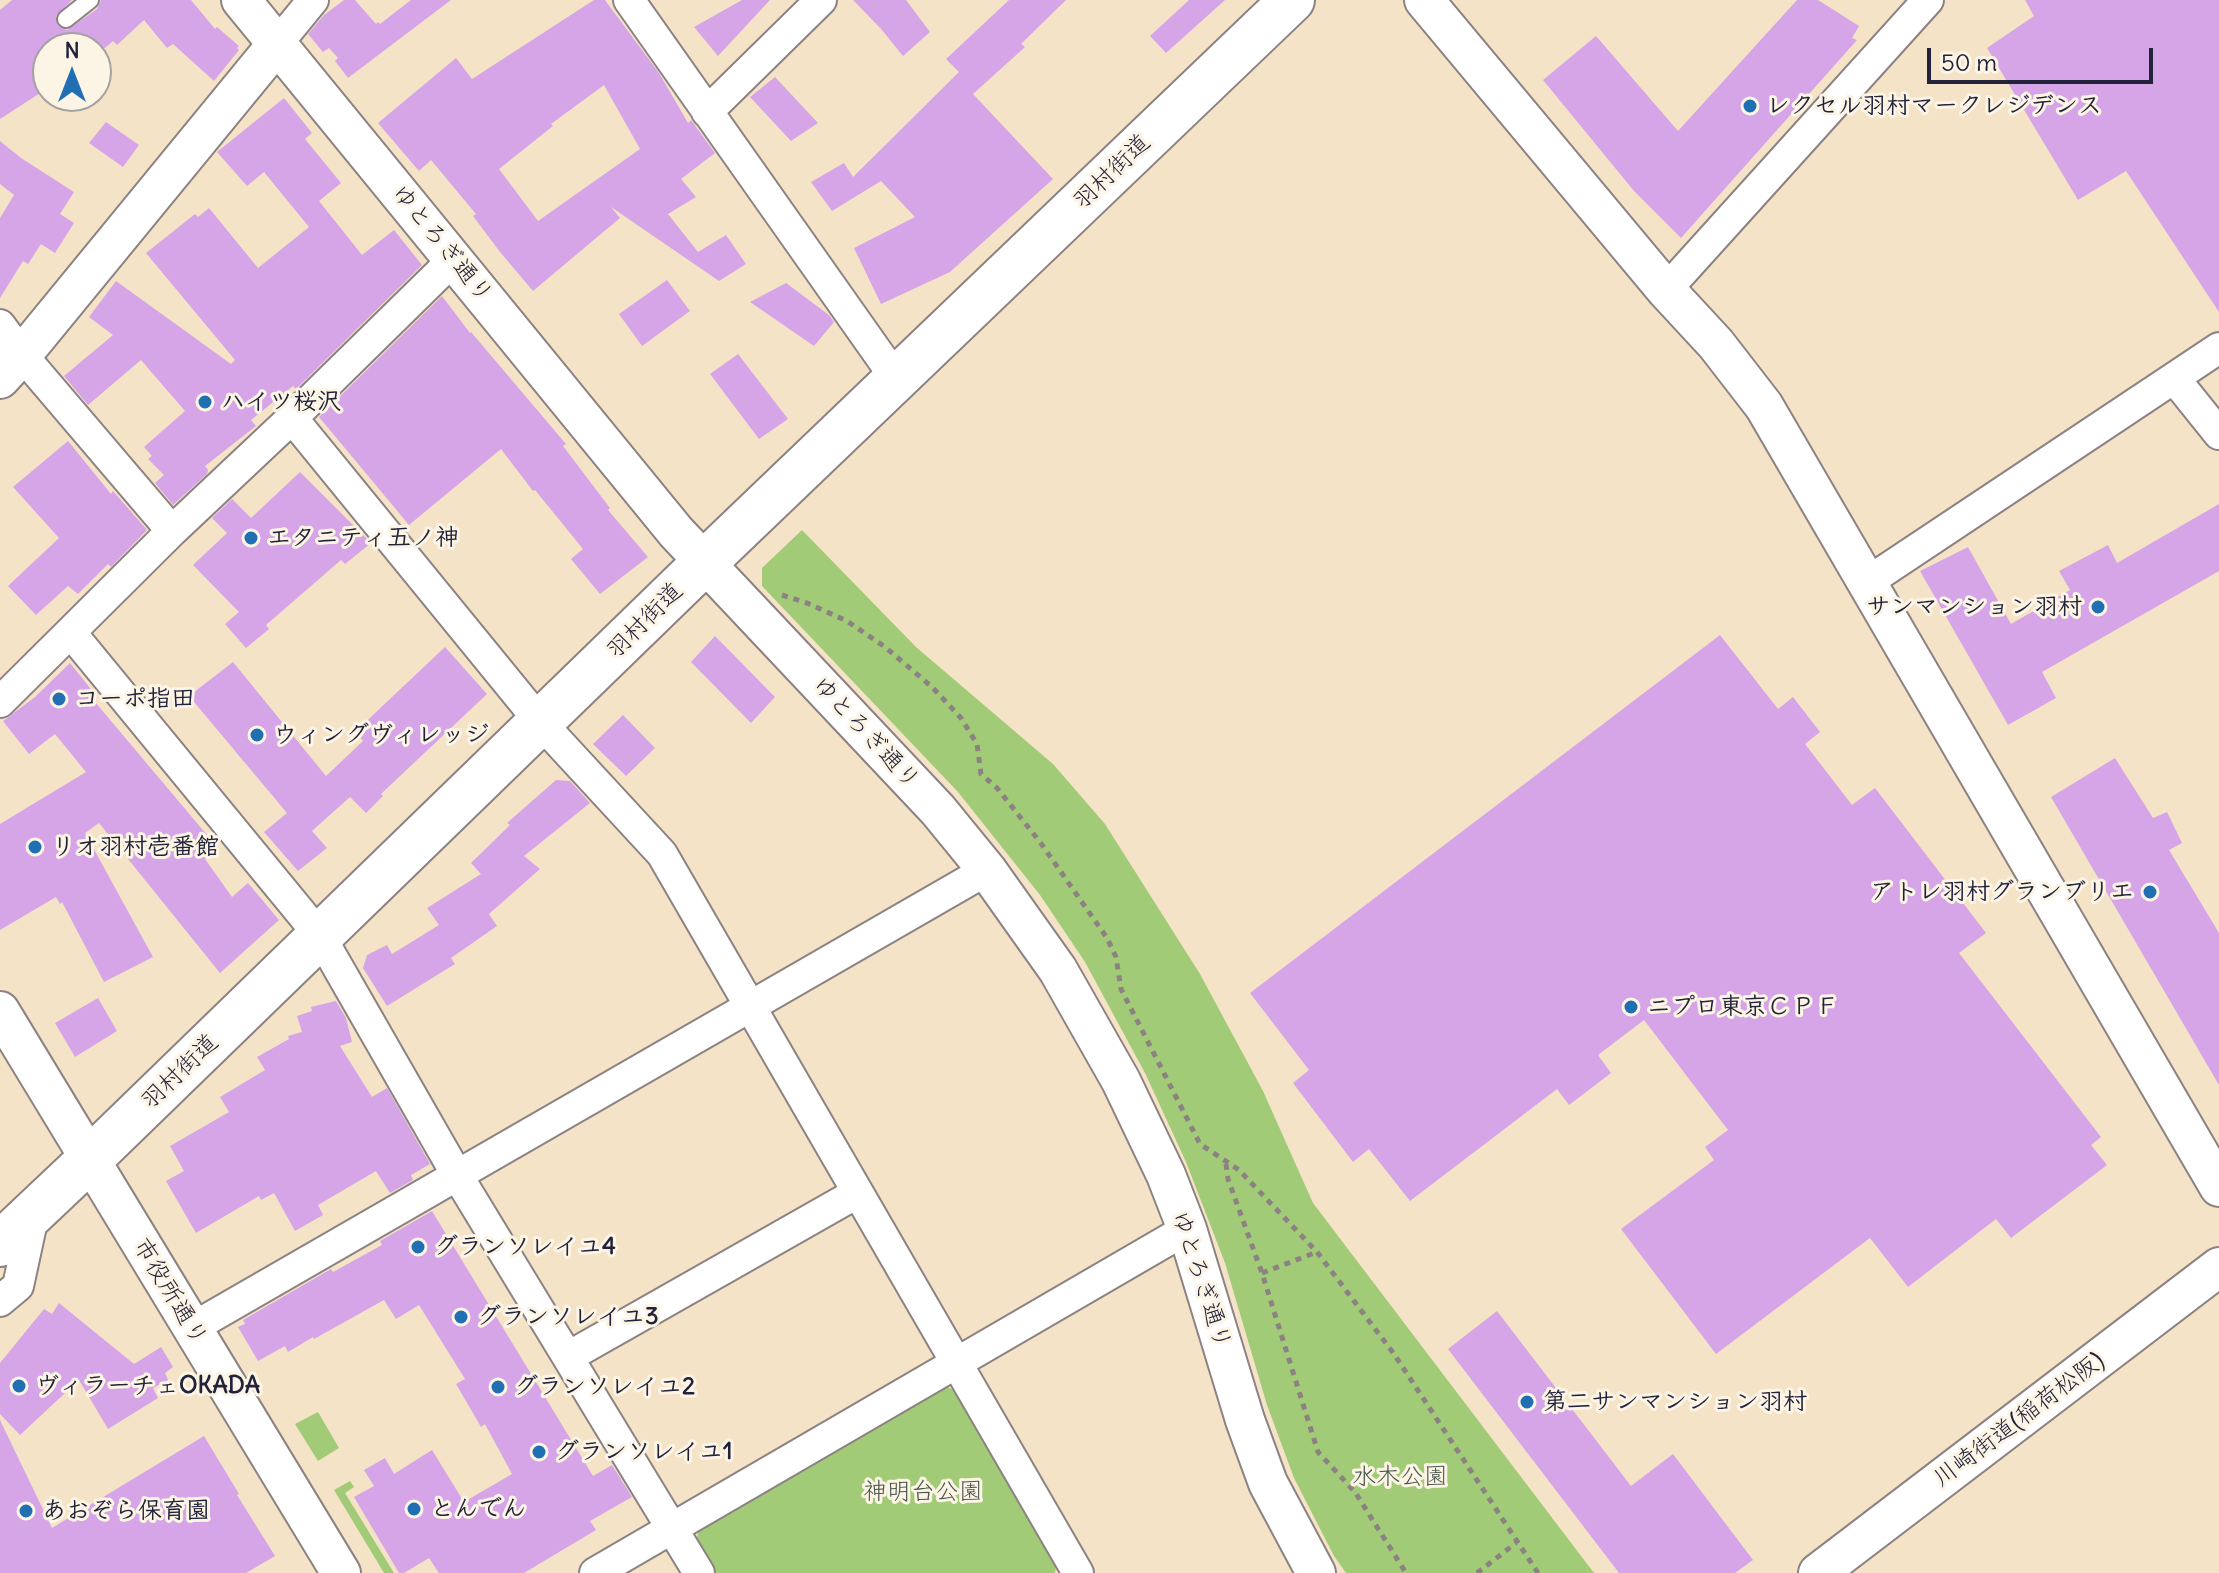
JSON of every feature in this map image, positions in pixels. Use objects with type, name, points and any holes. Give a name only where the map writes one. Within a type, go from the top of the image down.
[{"type":"main road","name":"羽村街道","points":[[0,1244],[1292,0]]},
{"type":"street","name":"ゆとろぎ通り","points":[[241,0],[676,532],[900,767],[987,870],[1058,970],[1095,1033],[1166,1175],[1187,1229],[1245,1420],[1268,1483],[1316,1573]]},
{"type":"street","points":[[11,367],[313,0]]},
{"type":"street","points":[[629,0],[897,380]]},
{"type":"street","points":[[707,112],[821,0]]},
{"type":"street","points":[[1424,0],[1666,290],[1716,344],[1764,406],[2219,1187]]},
{"type":"street","points":[[1666,290],[1928,0]]},
{"type":"street","points":[[0,702],[454,259]]},
{"type":"street","points":[[0,325],[11,367],[172,531]]},
{"type":"street","points":[[1866,583],[2219,348]]},
{"type":"street","points":[[2174,378],[2219,434]]},
{"type":"street","points":[[292,418],[541,723],[662,854],[1078,1573]]},
{"type":"street","points":[[71,633],[320,936],[457,1175],[699,1573]]},
{"type":"street","points":[[192,1328],[987,870]]},
{"type":"street","name":"市役所通り","points":[[0,1011],[341,1573]]},
{"type":"street","points":[[568,1357],[857,1193]]},
{"type":"street","points":[[0,1301],[18,1286],[34,1212]]},
{"type":"street","points":[[595,1573],[1187,1229]]},
{"type":"street","name":"川崎街道(稲荷松阪)","points":[[1818,1573],[2219,1267]]},
{"type":"lane","points":[[66,19],[90,0]]},
{"type":"path","points":[[774,592],[847,621],[909,667],[961,718],[977,744],[981,774],[997,788],[1040,842],[1107,938],[1116,957],[1121,989],[1200,1144],[1239,1170],[1317,1252],[1394,1354],[1538,1573]]},
{"type":"path","points":[[1226,1163],[1228,1179],[1262,1273],[1318,1452],[1355,1492],[1406,1573]]},
{"type":"path","points":[[1262,1273],[1317,1252]]},
{"type":"path","points":[[1477,1573],[1516,1543]]},
{"type":"green space","name":"水木公園","points":[[802,530],[916,647],[1053,764],[1105,824],[1200,974],[1263,1091],[1313,1203],[1594,1573],[1346,1573],[1294,1478],[1267,1405],[1225,1263],[1186,1162],[1145,1073],[1085,962],[1040,895],[958,792],[762,586],[762,568]]},
{"type":"green space","name":"神明台公園","points":[[944,1386],[955,1390],[1057,1562],[1055,1573],[711,1573],[695,1545],[699,1529]]},
{"type":"green space","points":[[318,1412],[339,1448],[318,1461],[295,1424]]},
{"type":"green space","points":[[350,1481],[354,1487],[345,1493],[394,1573],[384,1573],[334,1490]]},
{"type":"building","points":[[12,0],[72,0],[56,16],[58,26],[67,30],[97,9],[101,0],[191,0],[215,29],[217,27],[239,46],[239,50],[214,81],[173,44],[167,48],[144,20],[117,45],[112,42],[112,32],[32,32],[32,98],[0,119],[0,10]]},
{"type":"building","points":[[344,0],[355,0],[376,24],[380,24],[411,0],[451,0],[348,78],[329,48],[323,52],[308,34],[324,15]]},
{"type":"building","points":[[594,0],[605,0],[659,73],[688,123],[691,120],[715,153],[681,179],[696,197],[668,214],[698,252],[726,235],[746,264],[719,281],[611,207],[620,218],[533,291],[431,160],[419,171],[378,123],[456,58],[472,79]],"holes":[[[604,85],[640,149],[538,221],[499,169],[553,126],[551,124]]]},
{"type":"building","points":[[742,0],[770,0],[718,56],[694,27]]},
{"type":"building","points":[[853,0],[906,0],[930,32],[903,56]]},
{"type":"building","points":[[1009,0],[1066,0],[1021,44],[1025,47],[973,94],[1053,179],[950,272],[881,304],[854,248],[915,217],[881,181],[832,211],[811,182],[844,163],[853,177],[959,72],[946,59]]},
{"type":"building","points":[[1189,0],[1225,0],[1166,53],[1150,36]]},
{"type":"building","name":"レクセル羽村マークレジデンス","points":[[1797,0],[1818,0],[1859,26],[1852,38],[1857,40],[1681,238],[1634,191],[1543,80],[1596,36],[1678,131]]},
{"type":"building","points":[[2025,0],[2219,0],[2219,312],[2126,171],[2078,200],[1987,48],[2034,16]]},
{"type":"building","points":[[775,77],[818,123],[791,141],[750,97]]},
{"type":"building","points":[[284,98],[312,133],[305,139],[341,183],[319,201],[362,255],[394,230],[422,265],[296,389],[293,386],[251,420],[256,426],[205,466],[207,474],[173,505],[155,483],[164,475],[148,459],[152,456],[144,447],[185,411],[141,360],[88,405],[64,376],[113,335],[89,317],[116,281],[231,364],[235,360],[146,253],[195,214],[198,217],[209,208],[258,268],[309,227],[264,172],[247,186],[217,152]]},
{"type":"building","points":[[106,122],[139,145],[123,167],[89,143]]},
{"type":"building","points":[[0,141],[74,192],[60,214],[74,223],[55,253],[41,244],[28,264],[23,261],[0,298],[0,218],[14,195],[0,184]]},
{"type":"building","points":[[667,280],[690,311],[642,346],[619,314]]},
{"type":"building","points":[[786,283],[834,322],[814,346],[750,302]]},
{"type":"building","points":[[442,296],[566,444],[563,446],[610,508],[608,510],[648,557],[600,594],[571,559],[583,549],[501,449],[409,525],[319,417]]},
{"type":"building","points":[[738,354],[788,419],[759,439],[710,374]]},
{"type":"building","points":[[68,441],[111,494],[113,491],[147,530],[111,567],[108,564],[78,594],[68,586],[36,615],[8,586],[59,538],[13,487]]},
{"type":"building","points":[[300,472],[371,543],[345,564],[341,560],[266,625],[269,629],[246,648],[225,624],[239,612],[193,565],[227,533],[212,518],[232,499],[251,518]]},
{"type":"building","name":"サンマンション羽村","points":[[2219,504],[2219,571],[2042,672],[2056,698],[2008,725],[1920,571],[1968,547],[2011,624],[2070,590],[2059,571],[2108,545],[2117,563]]},
{"type":"building","name":"ニプロ東京ＣＰＦ","points":[[1720,635],[1778,709],[1793,697],[1820,732],[1805,744],[1852,805],[1875,788],[1986,933],[1959,953],[2101,1137],[2091,1145],[2107,1165],[2011,1238],[1996,1219],[1908,1287],[1870,1238],[1716,1354],[1621,1229],[1714,1160],[1705,1147],[1728,1130],[1644,1020],[1598,1055],[1611,1073],[1569,1105],[1557,1089],[1410,1201],[1369,1149],[1353,1162],[1293,1083],[1309,1070],[1250,993]]},
{"type":"building","points":[[715,636],[775,697],[751,723],[691,662]]},
{"type":"building","points":[[445,647],[487,694],[381,794],[383,796],[366,813],[350,797],[312,831],[327,848],[298,871],[264,832],[287,813],[189,696],[233,662],[326,776],[363,741],[355,732]]},
{"type":"building","points":[[70,663],[94,693],[90,696],[218,848],[205,859],[232,897],[248,883],[279,920],[220,973],[99,823],[85,833],[153,957],[104,982],[62,902],[60,904],[56,897],[0,930],[0,824],[86,772],[55,734],[29,754],[3,721],[35,697]]},
{"type":"building","points":[[623,715],[655,748],[626,776],[593,744]]},
{"type":"building","name":"アトレ羽村グランブリエ","points":[[2115,758],[2153,818],[2167,812],[2182,843],[2169,850],[2219,933],[2219,1085],[2051,797]]},
{"type":"building","points":[[556,780],[570,781],[590,803],[524,856],[540,869],[489,914],[497,926],[451,958],[455,964],[387,1006],[363,968],[367,955],[387,945],[392,954],[439,925],[427,908],[481,874],[471,863],[510,825],[507,823]]},
{"type":"building","points":[[98,998],[117,1031],[75,1057],[55,1023]]},
{"type":"building","points":[[336,1001],[346,1018],[352,1042],[340,1046],[372,1097],[387,1088],[430,1164],[411,1175],[413,1180],[390,1193],[376,1171],[318,1205],[323,1215],[295,1231],[274,1193],[261,1200],[259,1196],[196,1233],[166,1181],[184,1171],[170,1146],[229,1112],[220,1097],[265,1070],[257,1057],[289,1039],[288,1036],[302,1032],[297,1016],[312,1011],[311,1007]]},
{"type":"building","points":[[432,1211],[593,1476],[612,1465],[632,1497],[590,1521],[596,1530],[524,1573],[439,1573],[429,1558],[399,1573],[354,1497],[374,1486],[364,1470],[385,1458],[394,1474],[432,1450],[464,1502],[512,1474],[485,1424],[481,1427],[456,1384],[465,1379],[419,1305],[396,1319],[384,1300],[288,1352],[285,1346],[258,1361],[238,1327],[245,1324],[243,1320],[331,1269],[333,1272],[382,1245],[380,1241]]},
{"type":"building","points":[[59,1303],[134,1364],[161,1347],[173,1367],[165,1373],[168,1380],[153,1388],[158,1398],[108,1429],[79,1380],[20,1435],[0,1414],[0,1363],[44,1309],[52,1314]]},
{"type":"building","name":"第二サンマンション羽村","points":[[1497,1311],[1631,1486],[1673,1454],[1753,1560],[1735,1573],[1619,1573],[1448,1349]]},
{"type":"building","points":[[0,1420],[52,1528],[204,1436],[275,1556],[246,1573],[0,1573]]},
{"type":"place","name":"レクセル羽村マークレジデンス","points":[[1750,106]]},
{"type":"place","name":"ハイツ桜沢","points":[[205,402]]},
{"type":"place","name":"エタニティ五ノ神","points":[[251,538]]},
{"type":"place","name":"サンマンション羽村","points":[[2098,607]]},
{"type":"place","name":"コーポ指田","points":[[59,699]]},
{"type":"place","name":"ウィングヴィレッジ","points":[[257,735]]},
{"type":"place","name":"リオ羽村壱番館","points":[[35,847]]},
{"type":"place","name":"アトレ羽村グランブリエ","points":[[2150,892]]},
{"type":"place","name":"ニプロ東京ＣＰＦ","points":[[1631,1007]]},
{"type":"place","name":"グランソレイユ4","points":[[418,1247]]},
{"type":"place","name":"グランソレイユ3","points":[[461,1317]]},
{"type":"place","name":"ヴィラーチェOKADA","points":[[19,1386]]},
{"type":"place","name":"グランソレイユ2","points":[[498,1387]]},
{"type":"place","name":"第二サンマンション羽村","points":[[1527,1402]]},
{"type":"place","name":"グランソレイユ1","points":[[539,1452]]},
{"type":"place","name":"とんでん","points":[[414,1509]]},
{"type":"place","name":"あおぞら保育園","points":[[26,1511]]}]
